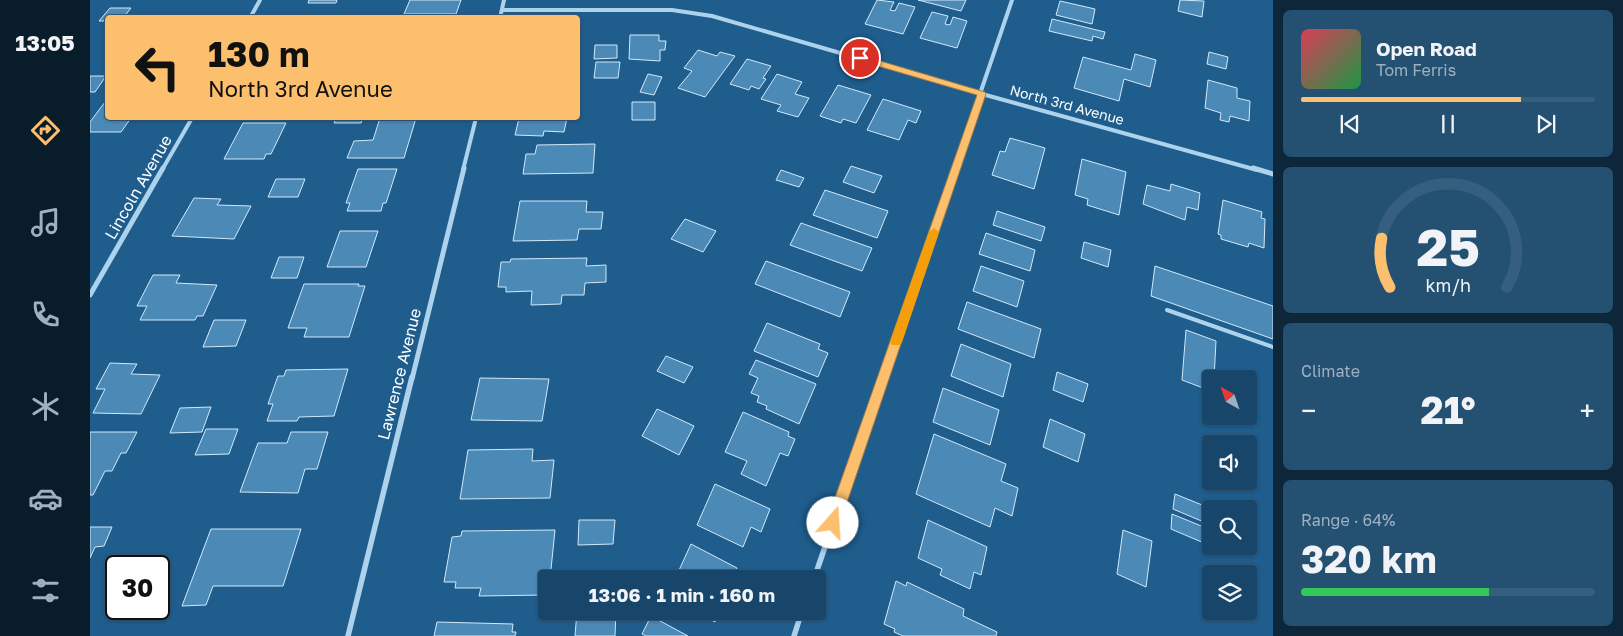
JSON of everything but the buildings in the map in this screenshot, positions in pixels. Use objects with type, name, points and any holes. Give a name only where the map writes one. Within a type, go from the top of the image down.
[{"type":"street","points":[[252,15],[260,0]]},
{"type":"street","points":[[501,15],[504,0]]},
{"type":"street","points":[[817,570],[982,94],[1012,0]]},
{"type":"street","name":"North 3rd Avenue","points":[[502,10],[672,10],[712,16],[982,94],[1273,174]]},
{"type":"street","name":"Lincoln Avenue","points":[[90,295],[191,120]]},
{"type":"street","name":"Lawrence Avenue","points":[[348,636],[476,120]]},
{"type":"street","points":[[794,636],[799,620]]},
{"type":"lane","points":[[1167,310],[1273,347]]},
{"type":"slow traffic","points":[[896,342],[934,232]]},
{"type":"route","points":[[833,523],[982,94],[860,58]]}]
